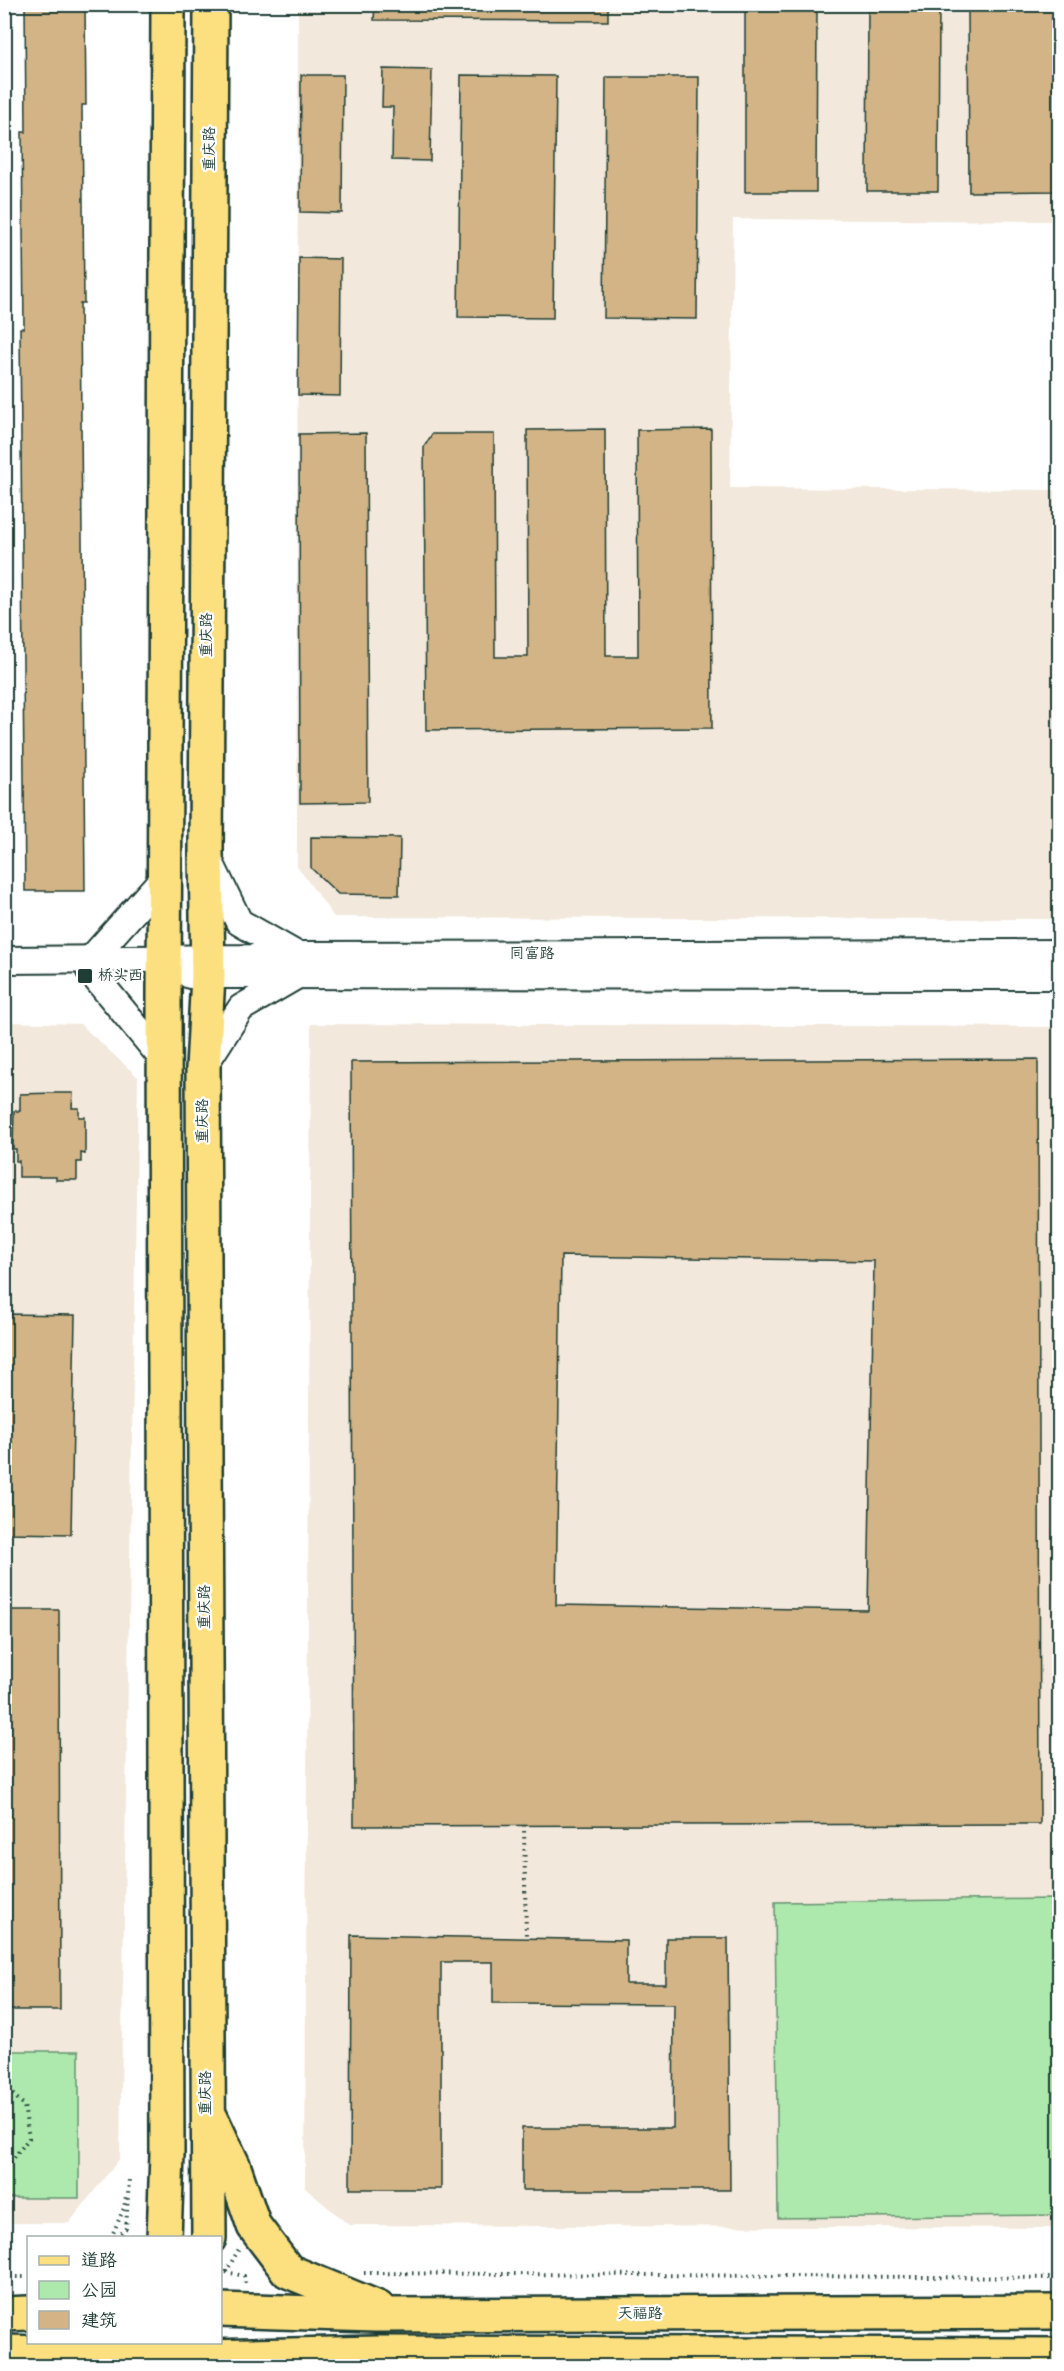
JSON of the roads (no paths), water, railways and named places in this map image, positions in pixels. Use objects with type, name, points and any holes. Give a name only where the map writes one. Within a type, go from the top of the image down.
[{"type":"main road","points":[[164,2236],[167,2154],[165,966],[168,4]]},
{"type":"main road","name":"重庆路","points":[[209,2236],[203,1068],[207,967],[211,4]]},
{"type":"main road","points":[[207,2109],[233,2165],[254,2226],[288,2271],[393,2314]]},
{"type":"main road","points":[[154,2236],[164,2205]]},
{"type":"main road","name":"天福路","points":[[222,2310],[393,2314],[1059,2313]]},
{"type":"main road","points":[[4,2314],[27,2313]]},
{"type":"main road","points":[[4,2352],[367,2360],[961,2361],[1059,2355]]},
{"type":"main road","points":[[51,2354],[88,2367]]},
{"type":"street","points":[[203,1068],[241,1008],[297,965],[239,922],[206,853]]},
{"type":"street","points":[[166,875],[90,965],[166,1063]]},
{"type":"street","name":"同富路","points":[[4,960],[90,965],[207,967],[1059,953]]},
{"type":"street","name":"同富路","points":[[4,972],[90,965]]},
{"type":"street","name":"同富路","points":[[297,965],[1059,975]]},
{"type":"place","name":"桥头西","points":[[85,976]]}]
